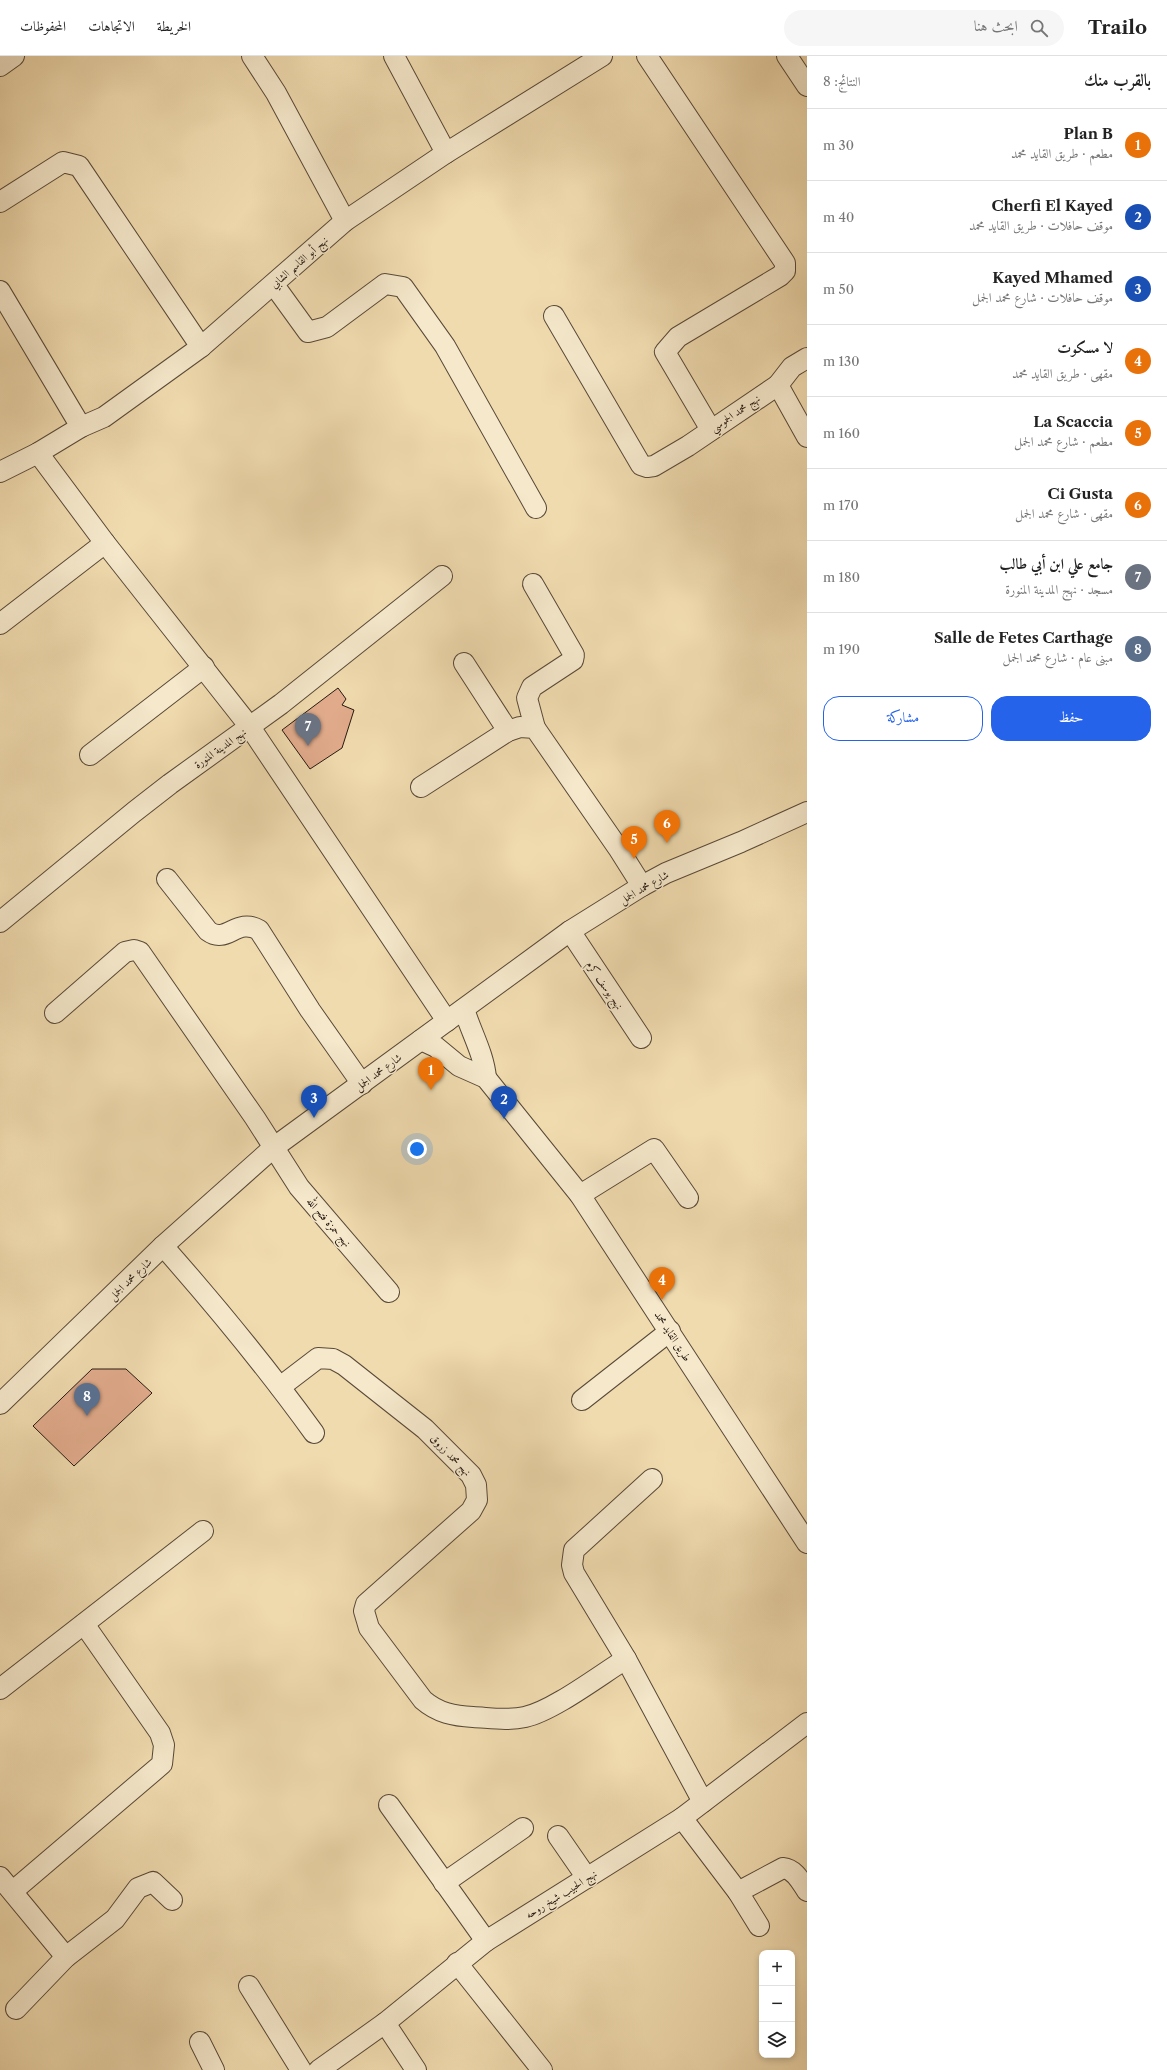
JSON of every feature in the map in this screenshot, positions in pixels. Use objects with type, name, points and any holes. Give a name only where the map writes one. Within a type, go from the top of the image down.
[{"type":"street","points":[[0,66],[14,56]]},
{"type":"street","points":[[252,56],[276,93],[345,222]]},
{"type":"street","points":[[394,56],[446,153]]},
{"type":"street","points":[[647,56],[785,263],[785,271],[780,276],[678,337],[665,352],[711,430]]},
{"type":"street","points":[[787,56],[807,86]]},
{"type":"street","name":"نهج أبو القاسم الشابي","points":[[0,472],[38,453],[81,427],[104,417],[201,347],[345,222],[446,153],[596,58]]},
{"type":"street","points":[[0,202],[63,162],[79,166],[201,347]]},
{"type":"street","points":[[274,284],[308,332],[327,327],[385,284],[403,287],[445,346],[536,508]]},
{"type":"street","points":[[0,291],[81,427]]},
{"type":"street","name":"نهج محمد الجموسي","points":[[554,316],[641,465],[647,467],[654,466],[688,446],[778,385],[792,368],[807,358]]},
{"type":"street","points":[[778,385],[807,436]]},
{"type":"street","points":[[38,453],[105,543],[250,727],[447,1021]]},
{"type":"street","points":[[0,624],[105,543]]},
{"type":"street","name":"نهج المدينة المنورة","points":[[0,922],[170,784],[250,727],[442,576]]},
{"type":"street","points":[[534,584],[574,655],[573,660],[532,687],[527,698],[534,728],[618,848],[642,886]]},
{"type":"street","points":[[464,663],[508,731]]},
{"type":"street","points":[[90,754],[204,667]]},
{"type":"street","points":[[422,787],[508,731],[520,727],[534,728]]},
{"type":"street","name":"شارع محمد الجمل","points":[[0,1404],[163,1246],[273,1148],[570,932],[642,886],[666,873],[741,842],[807,812]]},
{"type":"street","points":[[167,879],[208,931],[214,935],[223,935],[244,926],[251,926],[259,930],[310,1010],[362,1084]]},
{"type":"street","name":"نهج يوسف كرم","points":[[570,932],[641,1038]]},
{"type":"street","name":"نهج حمزة فتح الله","points":[[55,1013],[125,952],[134,950],[140,952],[255,1118],[299,1187],[389,1292]]},
{"type":"street","points":[[464,1009],[469,1026],[485,1063],[486,1078]]},
{"type":"street","name":"طريق القايد محمد","points":[[422,1040],[436,1047],[459,1066],[486,1078],[580,1195],[807,1543]]},
{"type":"street","points":[[580,1195],[654,1149],[688,1198]]},
{"type":"street","points":[[163,1246],[216,1306],[314,1433]]},
{"type":"street","points":[[582,1400],[670,1331]]},
{"type":"street","name":"نهج محمد زروق","points":[[280,1387],[318,1358],[333,1359],[344,1365],[425,1429],[471,1475],[476,1485],[477,1500],[472,1511],[366,1604],[364,1611],[369,1628],[423,1700],[431,1707],[443,1713],[460,1716],[511,1720],[527,1717],[552,1706],[626,1659]]},
{"type":"street","points":[[0,1384],[21,1384]]},
{"type":"street","points":[[652,1479],[574,1550],[572,1557],[574,1573],[626,1659],[702,1802]]},
{"type":"street","points":[[0,1689],[147,1573],[203,1531]]},
{"type":"street","points":[[66,1957],[6,1884],[162,1764],[164,1745],[160,1734],[84,1624]]},
{"type":"street","name":"نهج الحبيب شيخ روحه","points":[[319,2070],[385,2023],[486,1941],[682,1818],[807,1723]]},
{"type":"street","points":[[388,1805],[486,1941]]},
{"type":"street","points":[[682,1818],[738,1892],[759,1926]]},
{"type":"street","points":[[444,1883],[523,1828]]},
{"type":"street","points":[[558,1836],[587,1878]]},
{"type":"street","points":[[738,1892],[783,1868],[789,1869],[793,1872],[807,1892]]},
{"type":"street","points":[[16,2009],[66,1957],[115,1919],[128,1900],[143,1884],[153,1882],[172,1900]]},
{"type":"street","points":[[457,1963],[542,2070]]},
{"type":"street","points":[[249,1986],[300,2070]]},
{"type":"street","points":[[385,2023],[416,2070]]},
{"type":"street","points":[[200,2042],[214,2070]]},
{"type":"building","points":[[338,688],[346,699],[342,705],[354,710],[342,748],[310,769],[282,730]]},
{"type":"building","points":[[92,1369],[126,1369],[152,1393],[74,1466],[33,1426]]},
{"type":"place","name":"جامع علي ابن أبي طالب","points":[[308,746]]},
{"type":"place","name":"Ci Gusta","points":[[667,843]]},
{"type":"place","name":"La Scaccia","points":[[634,859]]},
{"type":"place","name":"Plan B","points":[[431,1090]]},
{"type":"place","name":"Kayed Mhamed","points":[[314,1118]]},
{"type":"place","name":"Cherfi El Kayed","points":[[504,1119]]},
{"type":"place","name":"لا مسكوت","points":[[662,1300]]},
{"type":"place","name":"Salle de Fetes Carthage","points":[[87,1416]]}]
